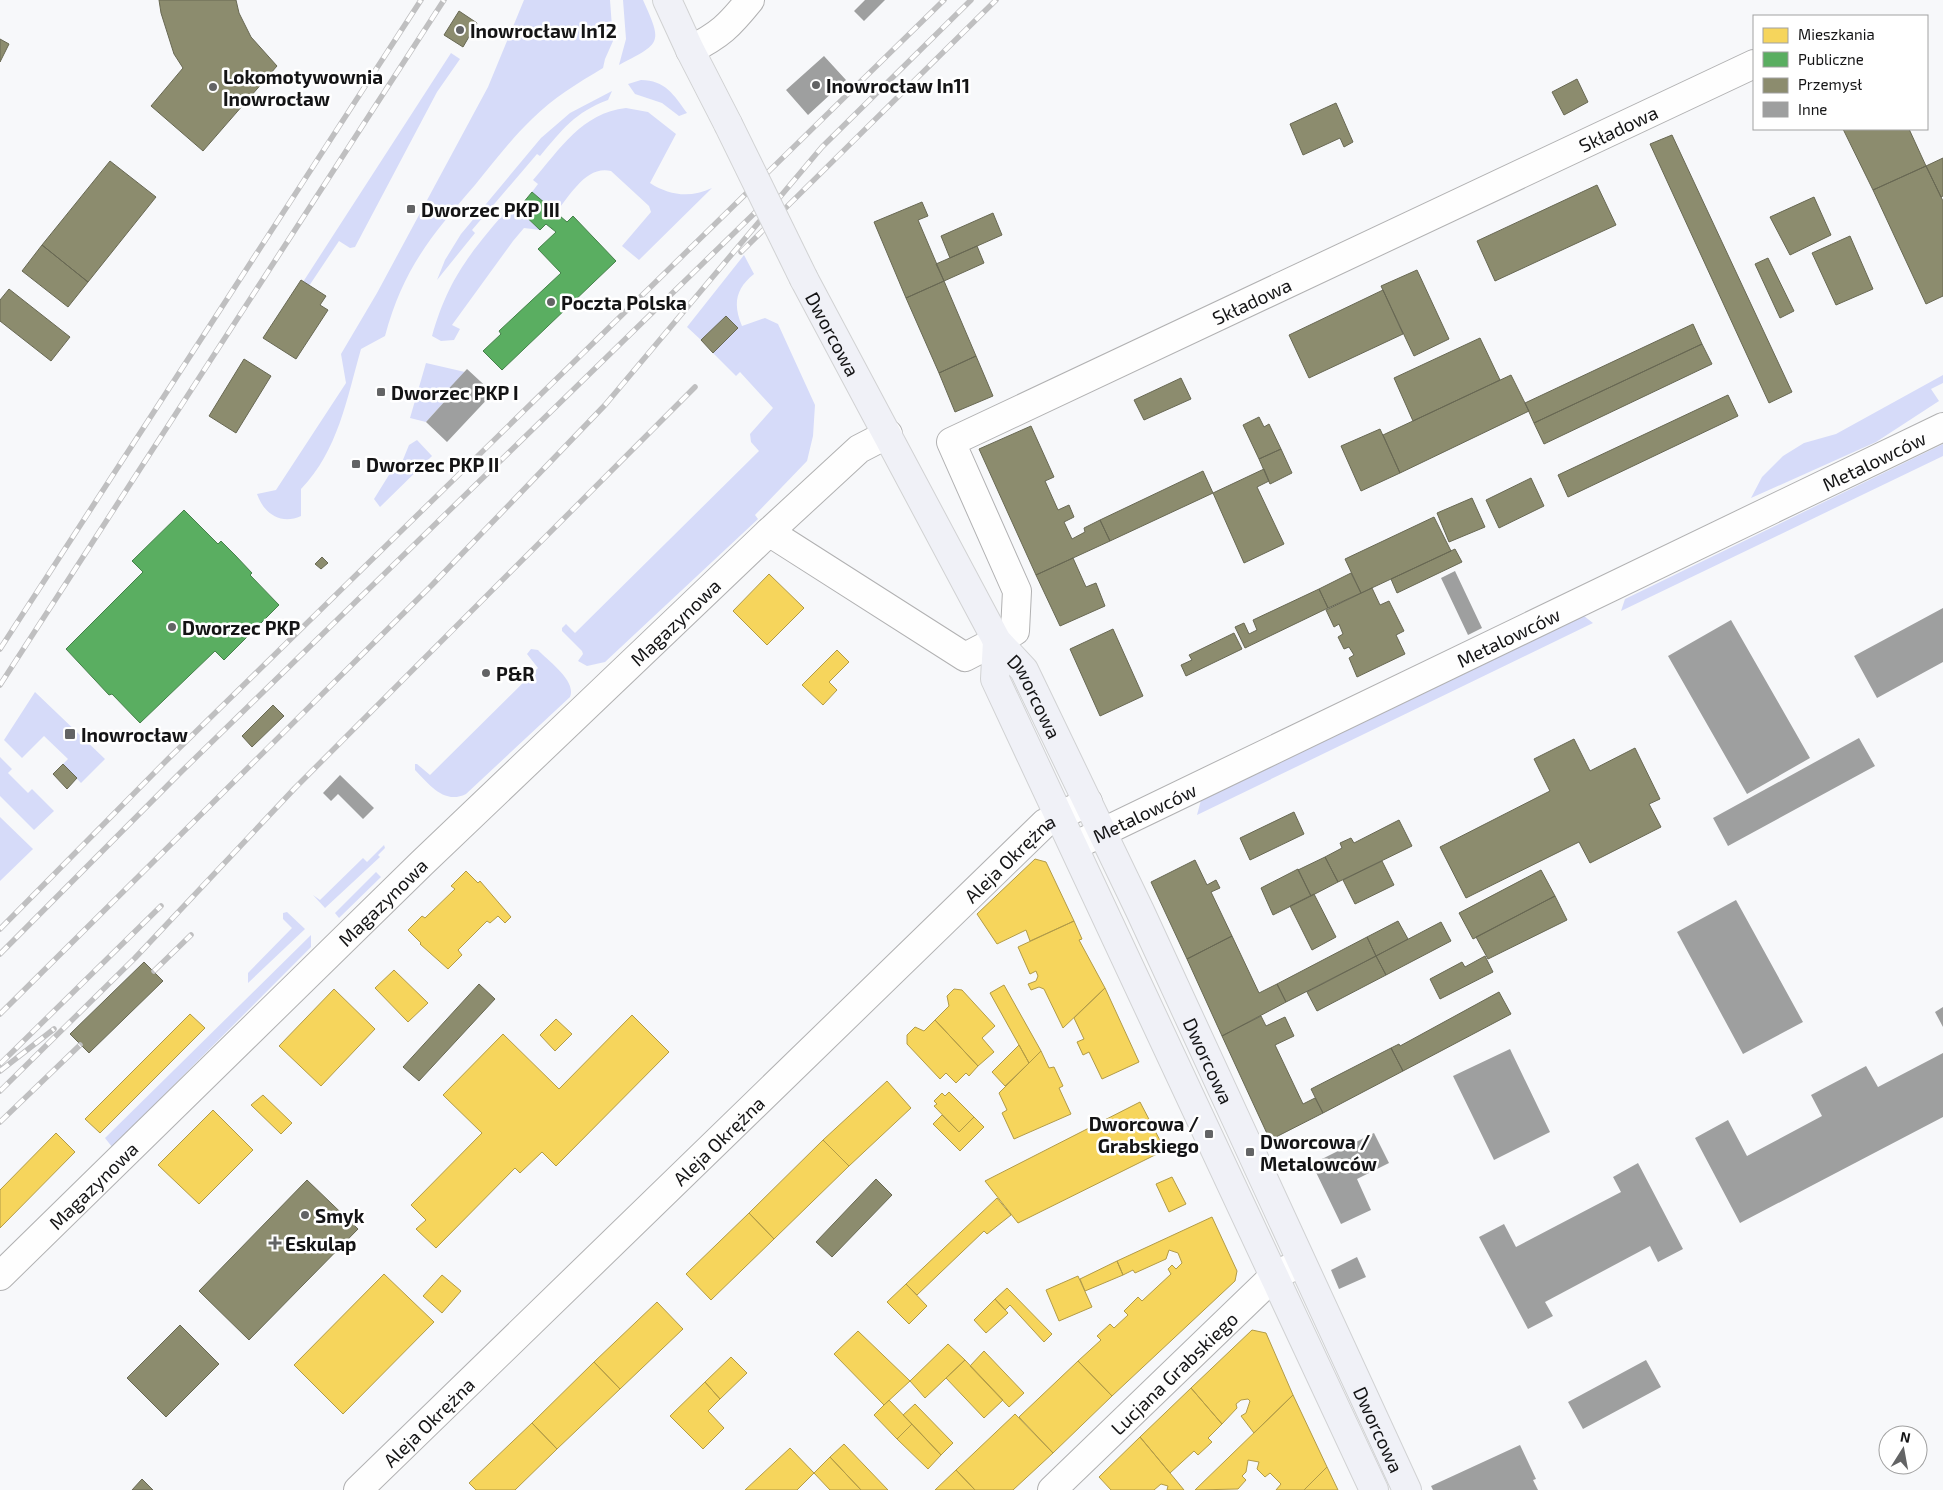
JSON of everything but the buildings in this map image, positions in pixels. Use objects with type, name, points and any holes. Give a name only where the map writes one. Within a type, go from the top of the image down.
[{"type":"main road","name":"Dworcowa","points":[[667,0],[804,279],[997,641],[1024,670],[1102,831],[1407,1490]]},
{"type":"main road","name":"Dworcowa","points":[[997,641],[995,679],[1374,1490]]},
{"type":"street","points":[[690,50],[715,37],[726,28],[750,0]]},
{"type":"street","name":"Składowa","points":[[997,641],[1015,631],[1017,591],[951,442],[1753,64]]},
{"type":"street","name":"Metalowców","points":[[1074,846],[1943,427]]},
{"type":"street","name":"Magazynowa","points":[[0,1276],[407,876],[769,532],[859,449],[888,434]]},
{"type":"street","points":[[769,532],[965,657],[997,641]]},
{"type":"street","name":"Aleja Okrężna","points":[[358,1490],[1044,823],[1088,802]]},
{"type":"street","name":"Lucjana Grabskiego","points":[[1052,1490],[1275,1275],[1302,1263]]},
{"type":"shaded area","points":[[524,0],[610,0],[613,41],[603,68],[575,85],[532,119],[503,151],[420,254],[400,291],[385,336],[361,349],[346,405],[333,441],[314,474],[301,489],[301,516],[287,519],[274,516],[264,507],[257,494],[276,490],[346,383],[341,354],[377,293],[488,87]]},
{"type":"shaded area","points":[[623,0],[643,0],[654,26],[655,34],[654,41],[650,46],[619,65],[626,39]]},
{"type":"shaded area","points":[[451,53],[460,59],[437,92],[355,247],[350,248],[339,241],[309,286],[303,282]]},
{"type":"shaded area","points":[[641,80],[663,86],[687,113],[679,116],[662,103],[635,94],[628,84]]},
{"type":"shaded area","points":[[612,91],[608,100],[578,116],[562,130],[540,156],[537,154],[472,230],[475,233],[437,280],[445,260],[461,234],[541,138],[570,113]]},
{"type":"shaded area","points":[[626,108],[648,112],[676,134],[650,183],[665,191],[681,194],[696,193],[712,188],[639,260],[622,246],[651,212],[649,206],[611,171],[602,170],[586,177],[556,212],[532,192],[538,184],[533,180],[573,134],[597,117],[610,111]]},
{"type":"shaded area","points":[[512,204],[520,207],[518,210],[540,230],[524,228],[513,241],[452,325],[460,329],[454,340],[441,341],[432,336],[446,297],[463,265]]},
{"type":"shaded area","points":[[744,255],[754,274],[739,292],[737,311],[742,326],[765,318],[778,324],[815,405],[813,436],[807,461],[755,515],[758,519],[605,662],[587,666],[578,661],[583,654],[582,651],[562,631],[562,628],[566,624],[575,633],[759,451],[751,442],[750,434],[773,408],[740,372],[736,376],[713,353],[738,328],[726,316],[701,340],[687,327]]},
{"type":"shaded area","points":[[426,363],[465,372],[445,401],[426,422],[410,418]]},
{"type":"shaded area","points":[[1943,375],[1943,383],[1931,389],[1939,401],[1876,442],[1751,498],[1762,477],[1783,456],[1804,443],[1836,434]]},
{"type":"shaded area","points":[[417,440],[432,456],[380,507],[374,499],[392,470],[398,472],[409,445]]},
{"type":"shaded area","points":[[1943,444],[1943,456],[1621,611],[1625,599]]},
{"type":"shaded area","points":[[1584,616],[1593,623],[1197,815],[1201,800]]},
{"type":"shaded area","points":[[531,649],[538,650],[566,678],[571,691],[570,697],[466,794],[451,797],[431,787],[415,770],[415,764],[430,775],[538,668],[527,654]]},
{"type":"shaded area","points":[[35,692],[105,759],[81,783],[63,764],[68,759],[44,736],[22,758],[4,740]]},
{"type":"shaded area","points":[[0,757],[12,769],[8,773],[28,793],[32,789],[54,811],[34,830],[0,796]]},
{"type":"shaded area","points":[[0,817],[33,849],[0,881]]},
{"type":"shaded area","points":[[384,845],[385,848],[378,855],[380,857],[325,908],[313,895],[320,900],[363,858],[367,862]]},
{"type":"shaded area","points":[[376,872],[381,877],[339,918],[335,913]]},
{"type":"shaded area","points":[[287,912],[305,929],[248,983],[248,973],[292,928],[283,919],[283,913]]},
{"type":"shaded area","points":[[311,935],[311,947],[112,1147],[105,1138]]},
{"type":"railway","points":[[0,649],[421,0]]},
{"type":"railway","points":[[0,685],[444,0]]},
{"type":"railway","points":[[0,929],[167,760],[944,0]]},
{"type":"railway","points":[[0,1014],[432,585],[605,405],[822,147],[971,0]]},
{"type":"railway","points":[[741,252],[996,0]]},
{"type":"railway","points":[[0,954],[181,772],[772,196]]},
{"type":"railway","points":[[0,1091],[135,958],[295,788],[695,387]]},
{"type":"railway","points":[[0,1064],[161,906]]},
{"type":"railway","points":[[154,971],[191,935]]},
{"type":"railway","points":[[0,1071],[54,1029]]},
{"type":"railway","points":[[0,1122],[80,1045]]},
{"type":"place","name":"Inowrocław In12","points":[[460,30]]},
{"type":"place","name":"Inowrocław In11","points":[[816,85]]},
{"type":"place","name":"Lokomotywownia Inowrocław","points":[[213,87]]},
{"type":"place","name":"Dworzec PKP III","points":[[411,209]]},
{"type":"place","name":"Poczta Polska","points":[[551,302]]},
{"type":"place","name":"Dworzec PKP I","points":[[381,392]]},
{"type":"place","name":"Dworzec PKP II","points":[[356,464]]},
{"type":"place","name":"Dworzec PKP","points":[[172,627]]},
{"type":"place","name":"P&R","points":[[486,673]]},
{"type":"place","name":"Inowrocław","points":[[70,734]]},
{"type":"place","name":"Dworcowa / Grabskiego","points":[[1209,1134]]},
{"type":"place","name":"Dworcowa / Metalowców","points":[[1250,1152]]},
{"type":"place","name":"Smyk","points":[[305,1215]]},
{"type":"place","name":"Eskulap","points":[[275,1243]]}]
